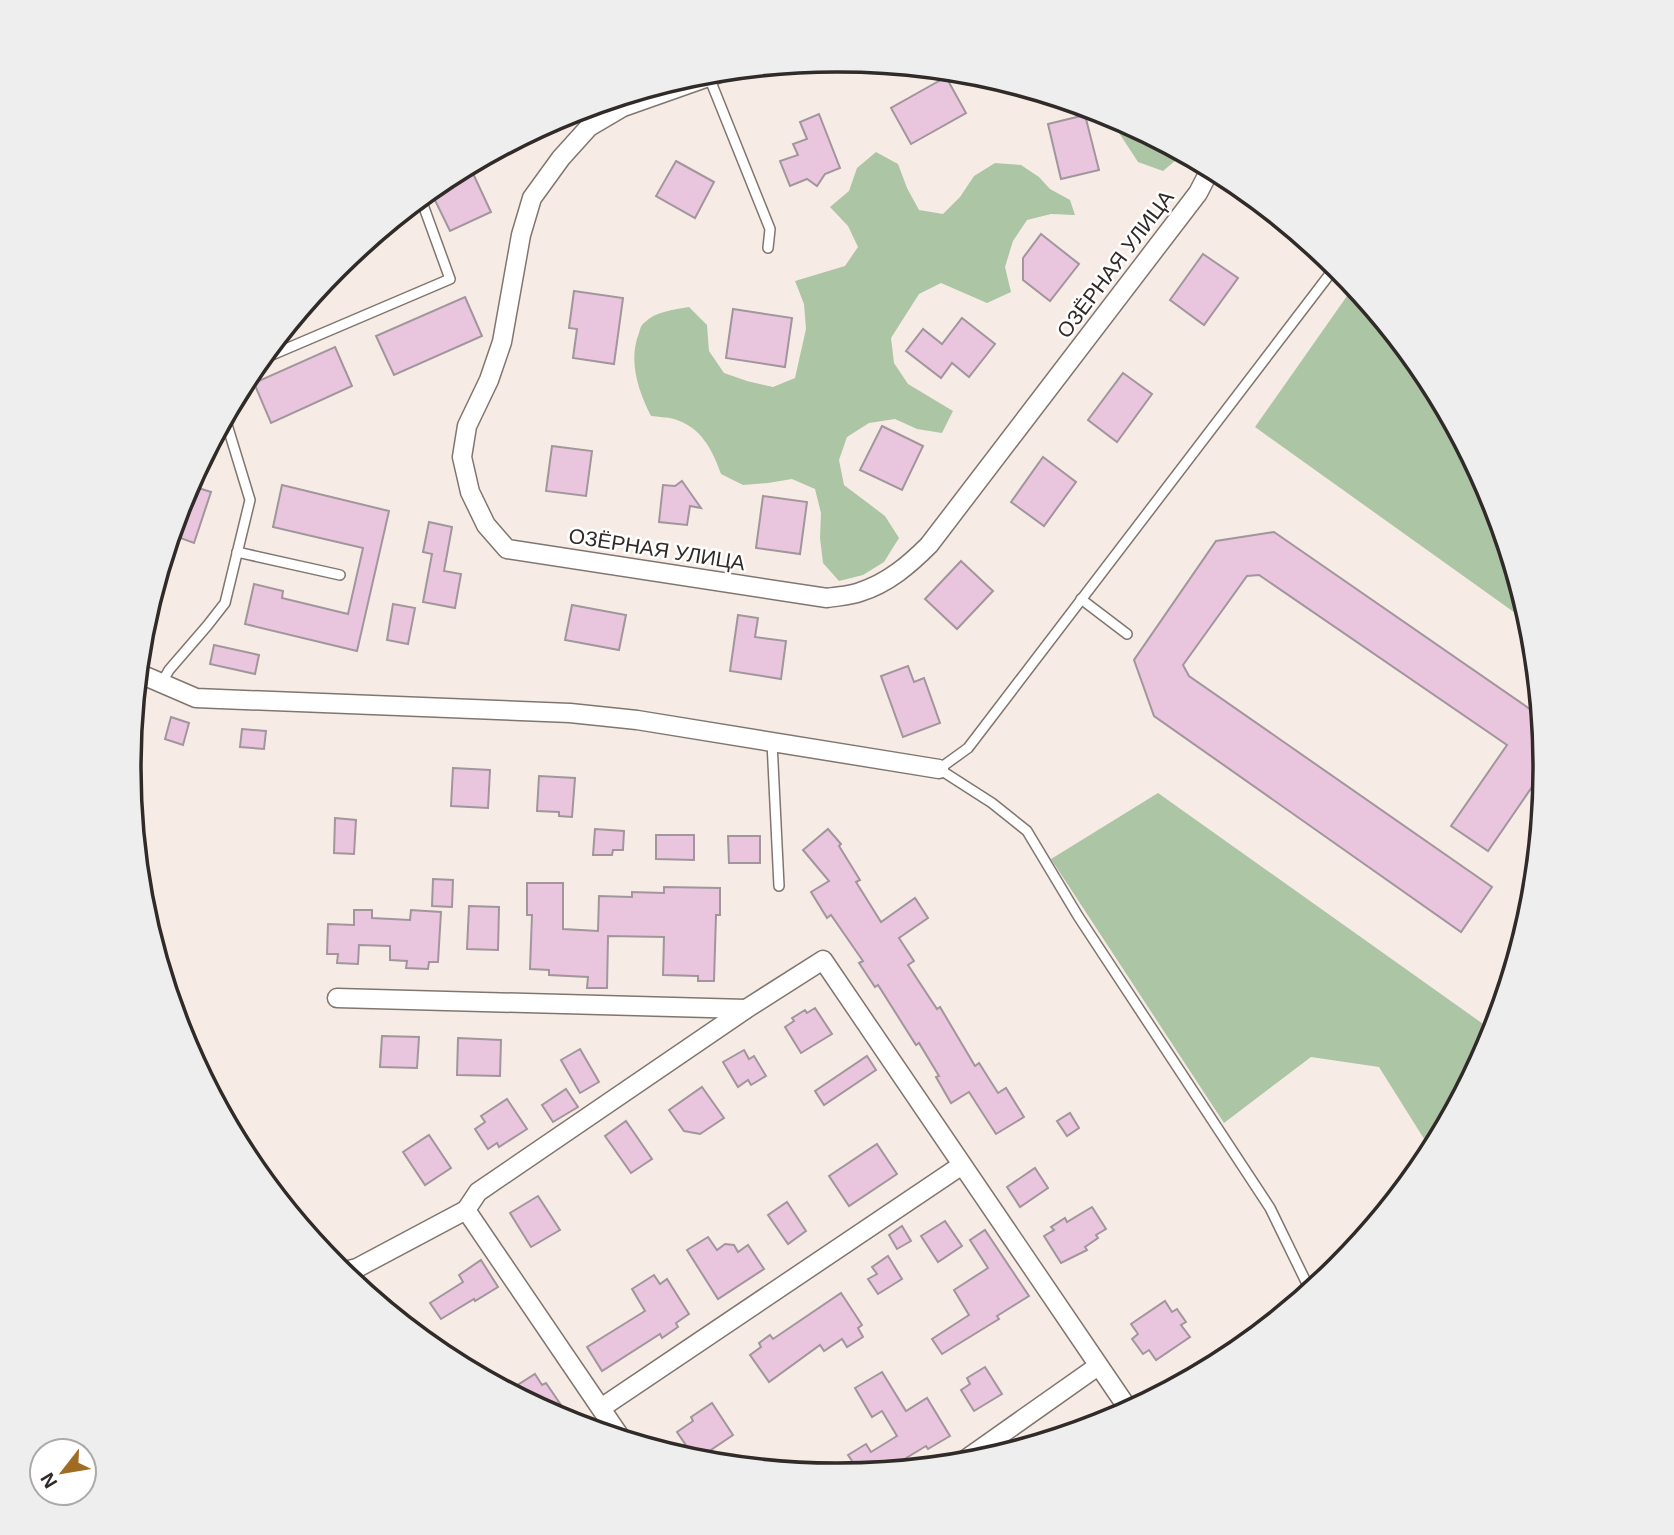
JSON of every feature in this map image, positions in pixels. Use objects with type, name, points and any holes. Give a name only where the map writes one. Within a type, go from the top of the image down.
[{"type":"street","name":"ОЗЁРНАЯ УЛИЦА","points":[[654,96],[622,107],[589,127],[561,158],[532,198],[521,235],[502,342],[489,380],[467,426],[462,457],[470,492],[486,525],[507,550],[827,598],[858,593],[886,581],[912,563],[929,545],[1198,193],[1206,178]]},
{"type":"street","points":[[147,677],[196,698],[570,713],[637,720],[939,769]]},
{"type":"street","points":[[355,1269],[466,1209],[478,1192],[822,961],[1123,1401]]},
{"type":"street","points":[[337,998],[747,1009]]},
{"type":"street","points":[[601,1408],[962,1165]]},
{"type":"street","points":[[466,1209],[613,1426]]},
{"type":"street","points":[[980,1448],[1098,1366]]},
{"type":"lane","points":[[712,83],[770,229],[768,248]]},
{"type":"lane","points":[[280,352],[450,279],[424,208]]},
{"type":"lane","points":[[1306,1281],[1270,1209],[1085,926],[1027,831],[992,803],[939,769],[968,748],[1328,275]]},
{"type":"lane","points":[[161,684],[169,670],[225,603],[250,500],[229,430]]},
{"type":"lane","points":[[237,552],[340,575]]},
{"type":"lane","points":[[1081,599],[1127,634]]},
{"type":"lane","points":[[772,742],[779,886]]},
{"type":"green space","points":[[1118,132],[1176,160],[1163,171],[1138,162]]},
{"type":"green space","points":[[876,152],[898,164],[919,210],[943,214],[960,197],[974,176],[995,163],[1021,165],[1039,177],[1050,189],[1070,200],[1075,215],[1051,214],[1027,220],[1013,241],[1005,267],[1011,292],[987,303],[941,283],[919,294],[891,338],[894,363],[908,384],[953,411],[942,433],[917,429],[895,419],[869,423],[847,437],[839,460],[844,485],[885,516],[899,538],[884,562],[863,575],[839,581],[823,563],[821,513],[815,489],[792,479],[743,485],[721,474],[704,440],[691,427],[674,419],[651,416],[639,386],[634,354],[643,324],[659,313],[689,307],[707,325],[709,351],[724,373],[773,387],[795,378],[806,329],[804,304],[795,281],[845,266],[858,247],[848,226],[830,207],[849,191],[857,168]]},
{"type":"green space","points":[[1347,296],[1389,344],[1440,420],[1480,501],[1496,544],[1515,613],[1255,427]]},
{"type":"green space","points":[[1158,793],[1484,1024],[1461,1075],[1424,1139],[1379,1067],[1311,1057],[1224,1123],[1051,859]]},
{"type":"building","points":[[941,80],[948,81],[966,113],[911,144],[891,108]]},
{"type":"building","points":[[819,114],[840,168],[825,174],[817,186],[807,179],[790,186],[780,161],[798,155],[793,144],[807,139],[800,122]]},
{"type":"building","points":[[1080,116],[1086,118],[1099,170],[1061,179],[1048,124]]},
{"type":"building","points":[[676,161],[714,182],[695,218],[656,196]]},
{"type":"building","points":[[473,175],[491,212],[450,231],[435,200]]},
{"type":"building","points":[[1041,234],[1079,264],[1050,301],[1023,280],[1023,258]]},
{"type":"building","points":[[1203,254],[1238,278],[1204,325],[1170,300]]},
{"type":"building","points":[[574,291],[623,298],[614,364],[573,358],[577,329],[569,328]]},
{"type":"building","points":[[465,297],[482,336],[394,375],[376,336]]},
{"type":"building","points":[[733,309],[792,318],[785,367],[726,358]]},
{"type":"building","points":[[962,318],[995,344],[969,377],[952,363],[941,378],[906,351],[923,329],[942,344]]},
{"type":"building","points":[[335,347],[352,386],[271,423],[255,386],[259,381]]},
{"type":"building","points":[[1123,373],[1152,394],[1117,442],[1088,420]]},
{"type":"building","points":[[882,426],[923,446],[902,490],[860,470]]},
{"type":"building","points":[[552,446],[592,451],[586,496],[546,491]]},
{"type":"building","points":[[1043,457],[1076,482],[1044,526],[1011,502]]},
{"type":"building","points":[[682,481],[701,508],[690,506],[687,525],[659,522],[663,485],[675,486]]},
{"type":"building","points":[[282,485],[389,511],[357,651],[245,624],[254,584],[283,591],[282,598],[348,614],[363,548],[273,527]]},
{"type":"building","points":[[200,488],[211,492],[194,543],[180,538]]},
{"type":"building","points":[[763,496],[807,502],[800,554],[756,548]]},
{"type":"building","points":[[429,522],[452,527],[444,571],[461,574],[455,608],[423,602],[432,554],[423,552]]},
{"type":"building","points":[[1274,532],[1530,709],[1532,787],[1488,851],[1451,826],[1507,745],[1259,575],[1247,576],[1183,665],[1189,676],[1492,887],[1461,932],[1154,716],[1134,660],[1216,541]]},
{"type":"building","points":[[961,561],[993,591],[957,629],[925,599]]},
{"type":"building","points":[[393,604],[415,608],[408,644],[387,640]]},
{"type":"building","points":[[572,605],[626,615],[619,650],[565,640]]},
{"type":"building","points":[[738,615],[758,618],[755,637],[786,641],[781,679],[730,671]]},
{"type":"building","points":[[214,645],[259,655],[255,674],[210,664]]},
{"type":"building","points":[[908,666],[914,682],[924,678],[940,723],[903,737],[881,676]]},
{"type":"building","points":[[171,717],[189,723],[183,745],[165,739]]},
{"type":"building","points":[[242,729],[266,731],[264,749],[240,747]]},
{"type":"building","points":[[453,768],[490,770],[488,808],[451,806]]},
{"type":"building","points":[[539,776],[575,778],[572,817],[559,816],[559,812],[537,811]]},
{"type":"building","points":[[335,818],[356,820],[354,854],[334,853]]},
{"type":"building","points":[[595,829],[624,831],[623,850],[613,850],[612,855],[593,855]]},
{"type":"building","points":[[828,829],[841,844],[839,846],[860,880],[856,882],[881,922],[915,898],[928,918],[899,938],[914,961],[908,965],[937,1009],[940,1007],[975,1066],[979,1063],[998,1093],[1006,1088],[1024,1117],[996,1134],[969,1092],[951,1103],[936,1077],[939,1076],[919,1043],[916,1045],[878,985],[875,987],[859,963],[863,961],[831,915],[827,918],[811,892],[829,881],[803,850]]},
{"type":"building","points":[[656,835],[694,835],[694,860],[656,859]]},
{"type":"building","points":[[728,836],[760,836],[760,863],[729,863]]},
{"type":"building","points":[[433,879],[453,880],[452,907],[432,906]]},
{"type":"building","points":[[527,883],[563,883],[563,929],[598,931],[599,896],[632,897],[632,892],[664,893],[664,887],[720,888],[720,915],[716,915],[714,981],[698,981],[698,976],[663,975],[664,937],[608,936],[607,988],[587,988],[588,977],[549,975],[549,970],[530,969],[532,915],[527,915]]},
{"type":"building","points":[[469,906],[499,907],[498,950],[467,949]]},
{"type":"building","points":[[354,910],[372,910],[372,918],[410,920],[411,910],[441,912],[438,962],[429,962],[428,969],[406,968],[407,961],[390,960],[390,946],[359,945],[358,964],[337,963],[338,954],[327,954],[328,924],[354,925]]},
{"type":"building","points":[[815,1008],[832,1034],[801,1053],[785,1027],[794,1021],[792,1018],[805,1010],[807,1013]]},
{"type":"building","points":[[382,1036],[419,1037],[417,1068],[380,1067]]},
{"type":"building","points":[[458,1038],[501,1040],[500,1076],[457,1075]]},
{"type":"building","points":[[580,1049],[599,1082],[580,1093],[561,1060]]},
{"type":"building","points":[[744,1050],[749,1059],[754,1056],[766,1076],[751,1085],[748,1080],[738,1087],[723,1062]]},
{"type":"building","points":[[867,1056],[876,1070],[824,1105],[815,1091]]},
{"type":"building","points":[[702,1087],[724,1118],[700,1134],[684,1131],[669,1110]]},
{"type":"building","points":[[566,1089],[578,1107],[553,1122],[542,1105]]},
{"type":"building","points":[[507,1099],[527,1129],[499,1147],[497,1143],[488,1149],[475,1129],[485,1122],[481,1116]]},
{"type":"building","points":[[1070,1113],[1079,1128],[1067,1136],[1057,1121]]},
{"type":"building","points":[[626,1121],[652,1159],[631,1173],[605,1136]]},
{"type":"building","points":[[429,1135],[451,1168],[425,1185],[403,1152]]},
{"type":"building","points":[[877,1144],[897,1174],[849,1206],[829,1176]]},
{"type":"building","points":[[1035,1168],[1048,1188],[1020,1207],[1007,1187]]},
{"type":"building","points":[[538,1196],[560,1230],[531,1247],[510,1213]]},
{"type":"building","points":[[787,1202],[806,1231],[788,1244],[768,1215]]},
{"type":"building","points":[[1092,1207],[1106,1229],[1085,1247],[1087,1250],[1061,1263],[1044,1236],[1054,1230],[1051,1227],[1065,1218],[1067,1222]]},
{"type":"building","points":[[945,1221],[962,1246],[938,1262],[921,1236]]},
{"type":"building","points":[[902,1226],[911,1241],[897,1249],[889,1235]]},
{"type":"building","points":[[985,1230],[1029,1296],[997,1316],[999,1319],[942,1354],[932,1339],[969,1315],[954,1290],[988,1268],[970,1240]]},
{"type":"building","points":[[708,1237],[717,1250],[725,1244],[734,1245],[738,1252],[748,1245],[764,1269],[718,1299],[687,1250]]},
{"type":"building","points":[[888,1256],[902,1279],[878,1294],[868,1279],[877,1274],[872,1267]]},
{"type":"building","points":[[481,1260],[498,1287],[441,1319],[430,1303],[463,1282],[459,1275]]},
{"type":"building","points":[[654,1275],[660,1284],[667,1279],[689,1314],[676,1323],[678,1327],[662,1338],[660,1334],[602,1371],[587,1347],[645,1311],[632,1289]]},
{"type":"building","points":[[841,1293],[862,1325],[858,1328],[863,1337],[847,1347],[842,1339],[824,1351],[820,1345],[769,1382],[750,1355],[761,1347],[759,1343],[770,1335],[773,1339]]},
{"type":"building","points":[[1165,1301],[1172,1312],[1177,1309],[1186,1322],[1181,1325],[1190,1337],[1156,1360],[1149,1350],[1143,1354],[1132,1339],[1138,1334],[1131,1324]]},
{"type":"building","points":[[985,1367],[1002,1394],[974,1411],[961,1390],[970,1384],[967,1378]]},
{"type":"building","points":[[882,1372],[906,1411],[927,1398],[950,1436],[903,1460],[853,1463],[848,1455],[866,1444],[871,1452],[897,1436],[882,1411],[872,1417],[855,1388]]},
{"type":"building","points":[[535,1374],[542,1385],[546,1383],[561,1406],[529,1391],[518,1385]]},
{"type":"building","points":[[712,1403],[733,1435],[709,1451],[687,1447],[677,1432],[693,1421],[691,1417]]}]
